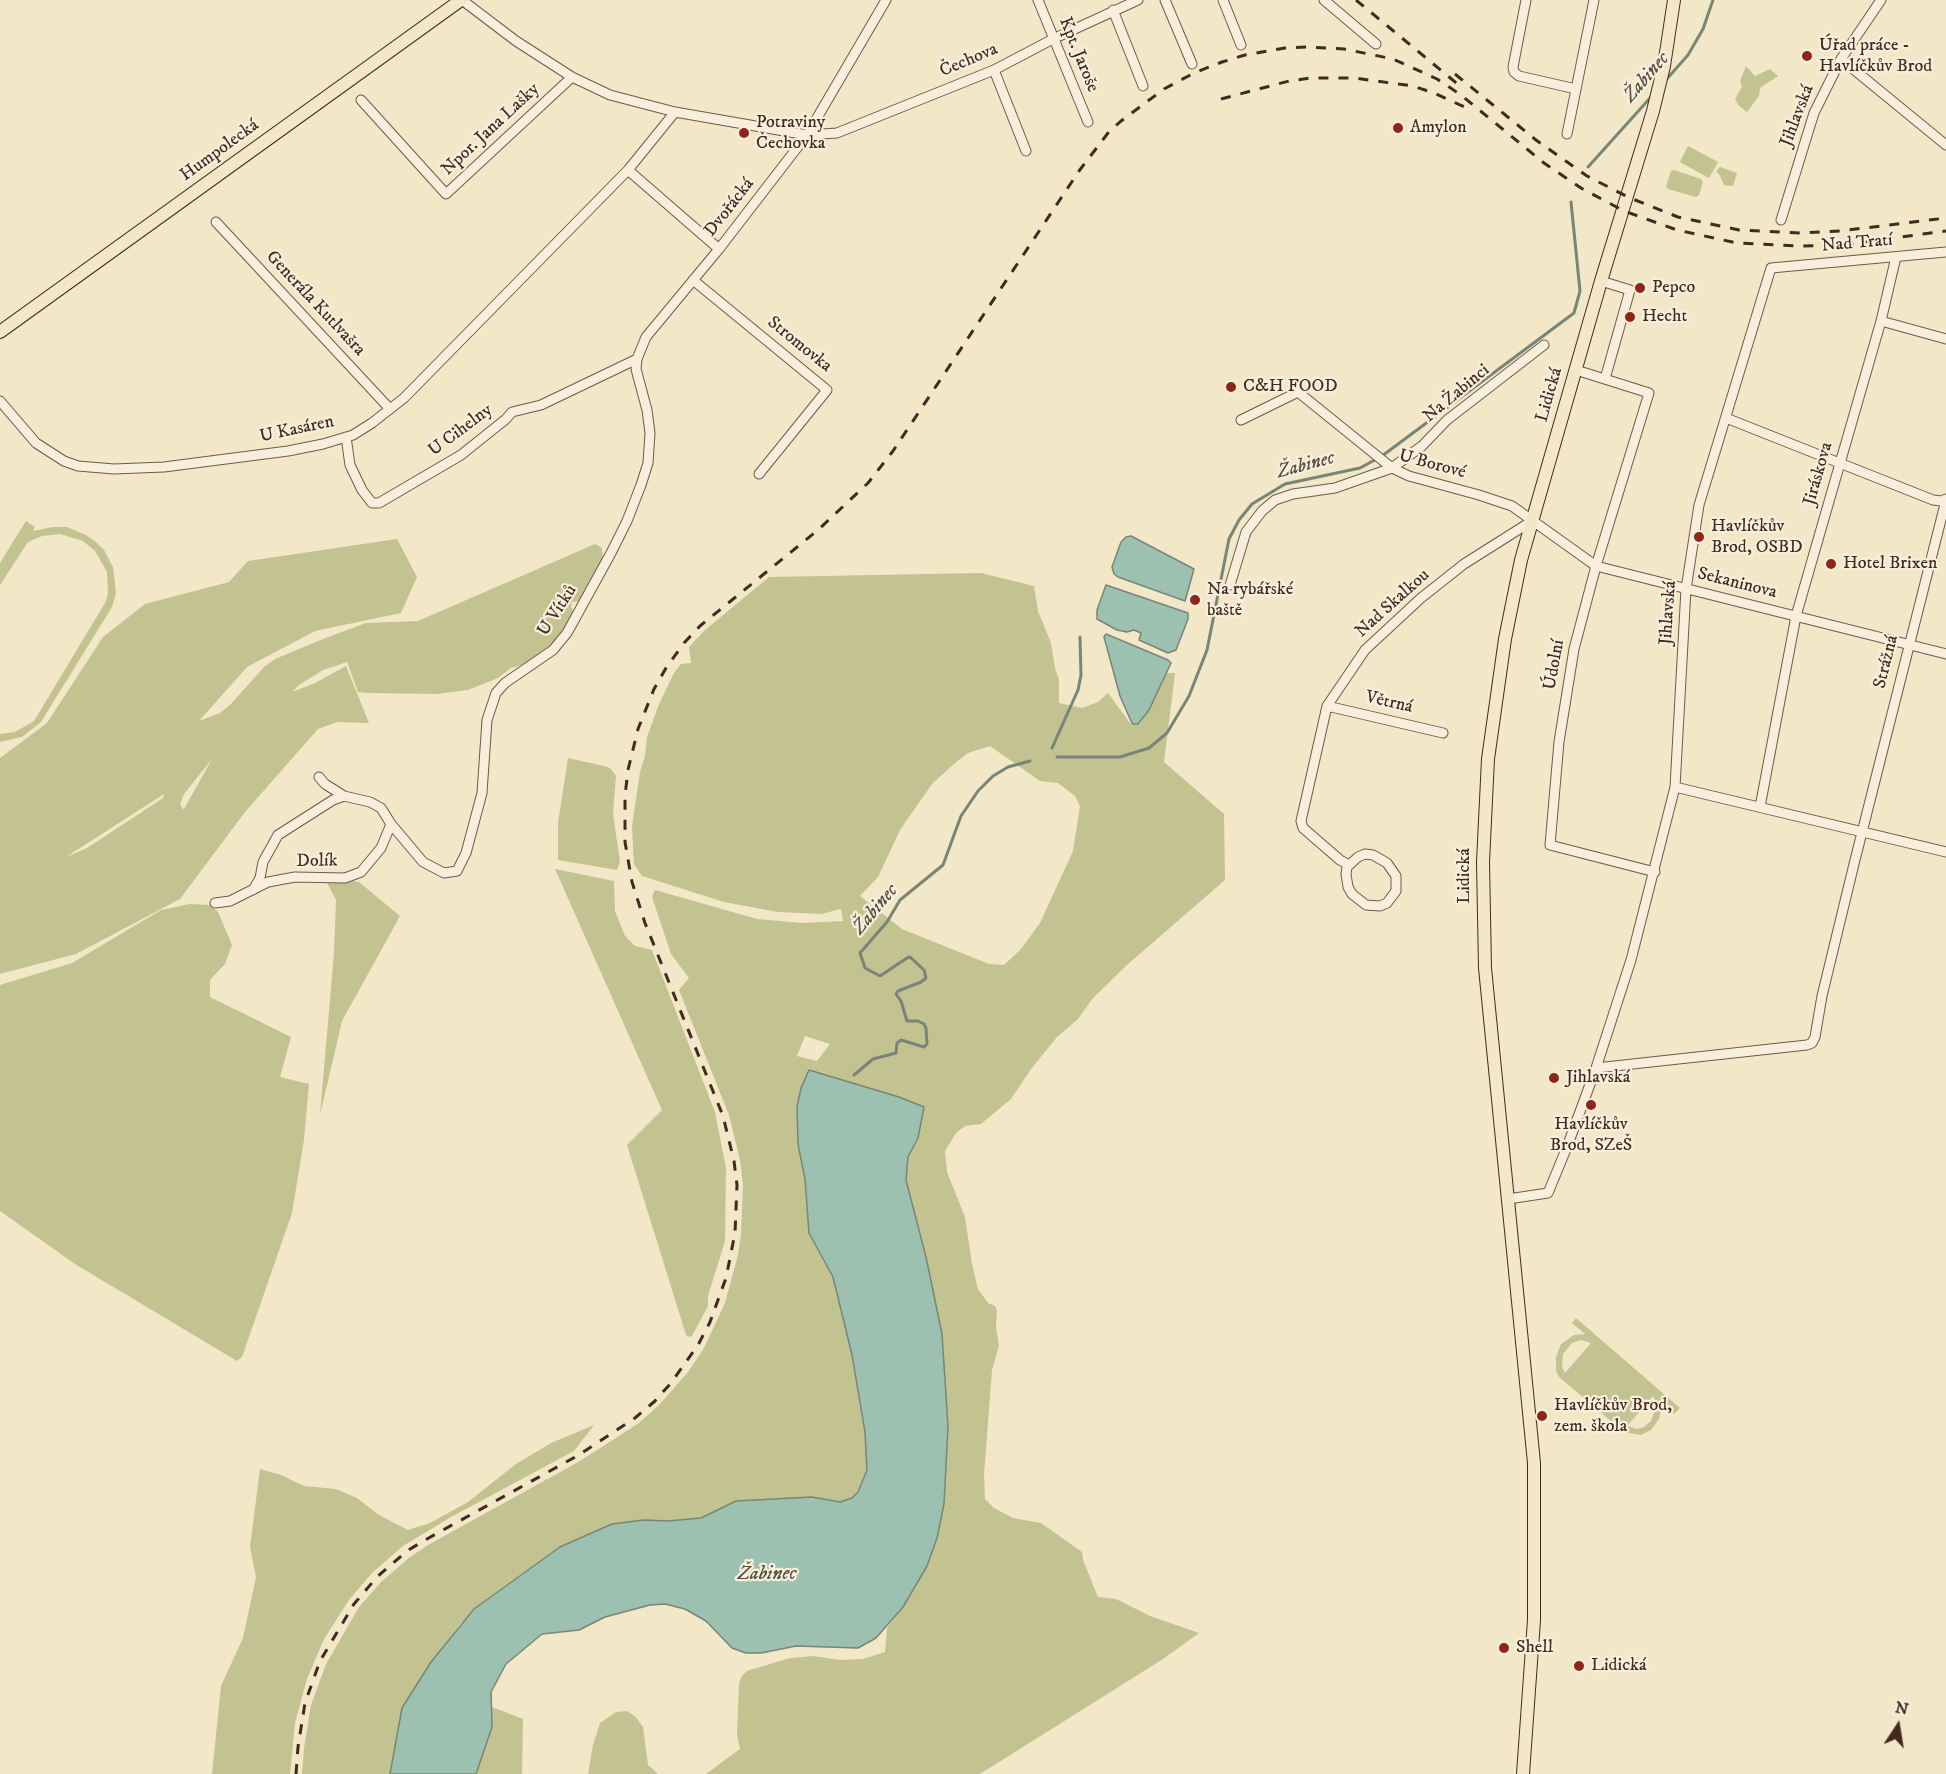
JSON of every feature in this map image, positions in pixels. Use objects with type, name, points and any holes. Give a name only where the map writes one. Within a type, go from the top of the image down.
[{"type":"main road","name":"Humpolecká","points":[[0,332],[461,0]]},
{"type":"main road","name":"Lidická","points":[[1523,1774],[1534,1620],[1534,1463],[1485,968],[1483,862],[1487,768],[1510,609],[1532,521],[1653,111],[1664,66],[1674,0]]},
{"type":"street","points":[[461,0],[516,41],[572,78],[610,94],[675,112],[807,135]]},
{"type":"street","name":"Dvořácká","points":[[645,337],[719,249],[807,135],[886,0]]},
{"type":"street","name":"Kpt. Jaroše","points":[[1038,0],[1088,122]]},
{"type":"street","name":"Čechova","points":[[807,135],[837,133],[994,70],[1053,39],[1138,0]]},
{"type":"street","points":[[1165,0],[1192,64]]},
{"type":"street","points":[[1223,0],[1241,45]]},
{"type":"street","points":[[1324,0],[1376,44]]},
{"type":"street","points":[[1526,0],[1513,67],[1514,72],[1519,76],[1576,89]]},
{"type":"street","points":[[1567,134],[1594,0]]},
{"type":"street","name":"Jihlavská","points":[[1781,220],[1814,113],[1841,59],[1881,0]]},
{"type":"street","points":[[1113,10],[1143,86]]},
{"type":"street","points":[[1841,59],[1946,145]]},
{"type":"street","points":[[994,70],[1026,151]]},
{"type":"street","name":"Npor. Jana Lašky","points":[[361,100],[446,194],[572,78]]},
{"type":"street","name":"U Kasáren","points":[[0,401],[36,443],[64,461],[78,466],[114,469],[164,467],[256,456],[323,444],[346,437],[372,423],[404,398],[628,170],[675,112]]},
{"type":"street","points":[[628,170],[719,249]]},
{"type":"street","name":"Generála Kutlvašra","points":[[216,222],[390,409]]},
{"type":"street","name":"Nad Tratí","points":[[1771,268],[1946,252]]},
{"type":"street","name":"Jiráskova","points":[[1760,807],[1796,616],[1881,321],[1896,257]]},
{"type":"street","name":"Jihlavská","points":[[1508,1199],[1548,1193],[1568,1147],[1631,960],[1675,787],[1686,589],[1698,506],[1771,268]]},
{"type":"street","name":"Stromovka","points":[[693,280],[827,390],[759,474]]},
{"type":"street","points":[[1576,370],[1605,379],[1630,290],[1601,281]]},
{"type":"street","points":[[1881,321],[1946,339]]},
{"type":"street","name":"U Vítků","points":[[391,824],[423,862],[444,873],[458,871],[466,853],[482,793],[487,720],[496,693],[505,683],[553,650],[567,633],[611,553],[641,485],[648,463],[650,433],[647,410],[636,369],[645,337]]},
{"type":"street","name":"Na Žabinci","points":[[1392,468],[1422,446],[1447,420],[1544,345]]},
{"type":"street","name":"U Cihelny","points":[[346,437],[350,465],[358,482],[372,503],[379,502],[460,455],[512,412],[541,405],[638,358]]},
{"type":"street","name":"Údolní","points":[[1605,379],[1649,393],[1596,566],[1574,650],[1559,742],[1550,845],[1655,872]]},
{"type":"street","points":[[1241,420],[1298,392],[1392,468]]},
{"type":"street","points":[[1726,418],[1933,500],[1946,500]]},
{"type":"street","name":"U Borové","points":[[1230,585],[1246,532],[1262,511],[1275,500],[1293,494],[1335,488],[1392,468],[1409,476],[1512,506],[1532,521]]},
{"type":"street","name":"Strážná","points":[[1596,1068],[1812,1043],[1946,500]]},
{"type":"street","name":"Sekaninova","points":[[1532,521],[1596,566],[1946,654]]},
{"type":"street","name":"Nad Skalkou","points":[[1349,866],[1303,828],[1301,821],[1327,706],[1365,650],[1421,598],[1464,564],[1532,521]]},
{"type":"street","name":"Větrná","points":[[1327,706],[1443,733]]},
{"type":"street","points":[[319,777],[325,784],[344,796],[375,804],[384,811],[391,824]]},
{"type":"street","points":[[1675,787],[1946,852]]},
{"type":"street","name":"Dolík","points":[[253,890],[260,878],[263,862],[278,835],[333,800],[344,796]]},
{"type":"street","name":"Dolík","points":[[215,903],[230,901],[268,882],[295,877],[345,878],[362,872],[381,848],[391,824]]},
{"type":"street","points":[[1365,854],[1373,855],[1387,863],[1396,876],[1397,884],[1392,898],[1380,906],[1359,901],[1348,887],[1346,874],[1349,866],[1365,854]]},
{"type":"shaded area","points":[[1746,66],[1755,76],[1770,69],[1778,76],[1760,88],[1759,96],[1747,112],[1739,106],[1735,99],[1742,87],[1740,81]]},
{"type":"shaded area","points":[[1688,146],[1718,162],[1709,178],[1680,162]]},
{"type":"shaded area","points":[[1720,167],[1737,173],[1733,186],[1724,185],[1716,172]]},
{"type":"shaded area","points":[[1671,171],[1701,179],[1703,182],[1699,195],[1696,197],[1668,189],[1666,186]]},
{"type":"shaded area","points":[[26,521],[35,527],[33,531],[67,527],[95,541],[104,550],[113,567],[116,593],[112,607],[41,722],[22,737],[0,742],[0,734],[15,732],[34,721],[105,603],[108,594],[107,572],[95,551],[83,541],[60,534],[42,536],[28,542],[0,585],[0,563]]},
{"type":"shaded area","points":[[397,539],[417,577],[401,613],[315,631],[247,667],[199,721],[220,713],[230,705],[264,667],[275,659],[323,639],[366,623],[418,621],[595,544],[602,548],[603,559],[581,601],[572,602],[571,608],[575,611],[552,647],[526,664],[511,668],[498,678],[468,690],[437,694],[358,692],[347,662],[323,670],[299,685],[292,692],[315,683],[346,666],[369,723],[337,722],[318,729],[245,812],[180,899],[76,954],[0,974],[0,758],[47,723],[103,637],[145,604],[229,582],[248,561]],"holes":[[[212,759],[184,809],[183,809],[180,804],[184,794]],[[164,794],[163,798],[87,848],[66,857]]]},
{"type":"shaded area","points":[[981,573],[1034,586],[1038,611],[1051,643],[1059,680],[1059,703],[1082,708],[1098,702],[1108,693],[1130,723],[1137,725],[1141,722],[1166,673],[1175,673],[1164,762],[1224,814],[1225,880],[1127,965],[1093,998],[1078,1019],[1057,1037],[1031,1069],[1011,1099],[981,1124],[965,1126],[956,1133],[945,1151],[947,1172],[965,1217],[978,1289],[988,1303],[995,1306],[997,1310],[996,1327],[999,1346],[992,1370],[984,1475],[985,1499],[994,1508],[1013,1518],[1041,1523],[1082,1552],[1098,1597],[1116,1599],[1150,1616],[1199,1633],[1163,1659],[980,1774],[706,1774],[740,1749],[737,1735],[739,1684],[741,1677],[747,1671],[790,1658],[814,1656],[840,1660],[863,1659],[885,1652],[887,1628],[903,1607],[927,1566],[937,1538],[944,1504],[948,1426],[942,1334],[926,1257],[906,1180],[908,1157],[918,1138],[924,1107],[899,1097],[809,1070],[798,1144],[805,1179],[809,1233],[833,1277],[852,1355],[865,1432],[867,1470],[858,1492],[852,1498],[840,1502],[812,1497],[736,1501],[701,1518],[668,1521],[644,1520],[612,1524],[587,1536],[537,1564],[488,1598],[461,1623],[431,1662],[402,1708],[390,1774],[302,1774],[311,1705],[326,1664],[359,1607],[381,1582],[428,1545],[580,1461],[639,1423],[659,1405],[688,1372],[704,1348],[725,1303],[738,1255],[741,1234],[743,1185],[740,1160],[729,1115],[679,990],[689,978],[671,954],[652,897],[655,890],[757,919],[802,923],[843,921],[841,909],[821,914],[778,912],[724,902],[642,876],[634,864],[632,826],[647,737],[674,673],[681,664],[691,663],[689,647],[705,630],[769,577]],"holes":[[[990,746],[1040,781],[1058,783],[1075,796],[1080,806],[1073,851],[1040,923],[1021,949],[1004,965],[989,964],[902,929],[860,896],[878,877],[900,830],[932,784],[968,753]],[[805,1036],[830,1044],[817,1061],[797,1056]]]},
{"type":"shaded area","points":[[568,758],[610,768],[616,776],[613,814],[620,862],[617,870],[558,860],[558,823]]},
{"type":"shaded area","points":[[555,869],[614,881],[615,911],[625,936],[635,946],[652,950],[715,1112],[726,1168],[725,1241],[708,1296],[708,1306],[692,1336],[689,1337],[686,1335],[627,1145],[662,1110]]},
{"type":"shaded area","points":[[323,875],[359,882],[400,916],[342,1021],[320,1115],[334,953],[336,900]]},
{"type":"shaded area","points":[[190,904],[210,905],[218,912],[232,945],[225,964],[210,980],[210,997],[291,1037],[280,1077],[309,1084],[304,1140],[292,1213],[242,1357],[237,1361],[75,1264],[0,1211],[0,985],[72,963],[161,910]]},
{"type":"shaded area","points":[[1576,1318],[1680,1408],[1674,1414],[1662,1404],[1659,1419],[1651,1430],[1641,1435],[1624,1432],[1559,1377],[1556,1371],[1556,1357],[1561,1344],[1574,1335],[1585,1334],[1572,1323]],"holes":[[[1581,1340],[1591,1343],[1565,1373],[1562,1367],[1563,1354],[1572,1343]],[[1653,1396],[1657,1405],[1651,1421],[1637,1429],[1627,1426]]]},
{"type":"shaded area","points":[[594,1425],[574,1451],[451,1517],[403,1546],[372,1573],[349,1600],[324,1639],[307,1679],[295,1723],[290,1774],[212,1774],[221,1686],[243,1638],[256,1577],[250,1547],[260,1469],[281,1475],[304,1486],[336,1489],[357,1498],[379,1515],[408,1530],[430,1523],[468,1502],[516,1464],[551,1443]]},
{"type":"shaded area","points":[[492,1707],[523,1719],[522,1774],[476,1774],[492,1727]]},
{"type":"shaded area","points":[[627,1711],[636,1717],[643,1727],[648,1765],[658,1774],[588,1774],[600,1723],[616,1712]]},
{"type":"water","points":[[1131,536],[1194,569],[1185,601],[1114,574],[1112,567],[1121,542]]},
{"type":"water","points":[[1106,585],[1188,613],[1188,619],[1176,650],[1168,653],[1139,640],[1141,633],[1134,630],[1127,632],[1117,630],[1097,619],[1097,610]]},
{"type":"water","points":[[1106,634],[1171,663],[1149,710],[1138,724],[1133,724],[1131,721],[1120,696],[1104,637]]},
{"type":"water","name":"Žabinec","points":[[809,1070],[899,1097],[924,1107],[918,1138],[908,1157],[906,1180],[926,1257],[942,1334],[948,1426],[944,1504],[937,1538],[927,1566],[903,1607],[876,1638],[858,1648],[796,1646],[761,1653],[746,1653],[732,1648],[706,1621],[685,1609],[665,1604],[650,1605],[605,1617],[579,1630],[542,1634],[506,1664],[491,1692],[492,1727],[476,1774],[390,1774],[402,1708],[431,1662],[474,1609],[560,1547],[612,1524],[644,1520],[668,1521],[701,1518],[736,1501],[812,1497],[840,1502],[852,1498],[858,1492],[867,1470],[865,1432],[852,1355],[833,1277],[809,1233],[805,1179],[798,1144],[797,1107],[801,1088]]},
{"type":"waterway","name":"Žabinec","points":[[1665,81],[1688,55],[1703,29],[1713,0]]},
{"type":"waterway","name":"Žabinec","points":[[1588,167],[1651,97]]},
{"type":"waterway","name":"Žabinec","points":[[1057,757],[1120,757],[1149,748],[1167,733],[1189,696],[1207,650],[1229,539],[1239,520],[1252,504],[1285,484],[1360,468],[1382,456],[1574,313],[1580,291],[1571,202]]},
{"type":"waterway","points":[[1052,748],[1078,690],[1081,675],[1080,637]]},
{"type":"waterway","name":"Žabinec","points":[[854,1075],[873,1059],[896,1053],[897,1043],[901,1040],[924,1047],[927,1044],[924,1024],[918,1021],[907,1021],[901,1001],[896,994],[926,978],[924,970],[910,957],[880,976],[865,968],[860,953],[887,922],[900,900],[943,865],[961,816],[978,791],[993,776],[1008,767],[1030,761]]},
{"type":"railway","points":[[1356,0],[1460,86]]},
{"type":"railway","points":[[296,1774],[305,1703],[320,1661],[354,1604],[377,1577],[407,1551],[577,1456],[635,1418],[671,1383],[698,1345],[710,1322],[726,1278],[735,1233],[737,1185],[734,1161],[723,1116],[645,923],[632,882],[625,842],[625,796],[628,770],[638,729],[654,689],[684,643],[700,626],[818,530],[868,483],[893,451],[1079,171],[1108,133],[1164,89],[1194,73],[1222,62],[1245,55],[1285,48],[1344,49],[1393,59],[1437,79],[1461,95],[1544,163],[1581,188],[1624,211],[1677,230],[1737,243],[1801,246],[1840,245],[1946,231]]},
{"type":"railway","points":[[1455,74],[1536,140],[1587,176],[1630,198],[1678,217],[1739,230],[1802,233],[1840,231],[1946,218]]},
{"type":"railway","points":[[1221,99],[1289,81],[1311,78],[1354,78],[1413,86],[1471,110]]},
{"type":"place","name":"Úřad práce - Havlíčkův Brod","points":[[1807,56]]},
{"type":"place","name":"Amylon","points":[[1398,128]]},
{"type":"place","name":"Potraviny Čechovka","points":[[744,133]]},
{"type":"place","name":"Pepco","points":[[1640,288]]},
{"type":"place","name":"Hecht","points":[[1630,317]]},
{"type":"place","name":"C&H FOOD","points":[[1231,387]]},
{"type":"place","name":"Havlíčkův Brod, OSBD","points":[[1699,537]]},
{"type":"place","name":"Hotel Brixen","points":[[1831,564]]},
{"type":"place","name":"Na rybářské baště","points":[[1195,600]]},
{"type":"place","name":"Jihlavská","points":[[1554,1078]]},
{"type":"place","name":"Havlíčkův Brod, SZeŠ","points":[[1591,1105]]},
{"type":"place","name":"Havlíčkův Brod, zem. škola","points":[[1542,1416]]},
{"type":"place","name":"Shell","points":[[1504,1648]]},
{"type":"place","name":"Lidická","points":[[1579,1666]]}]
